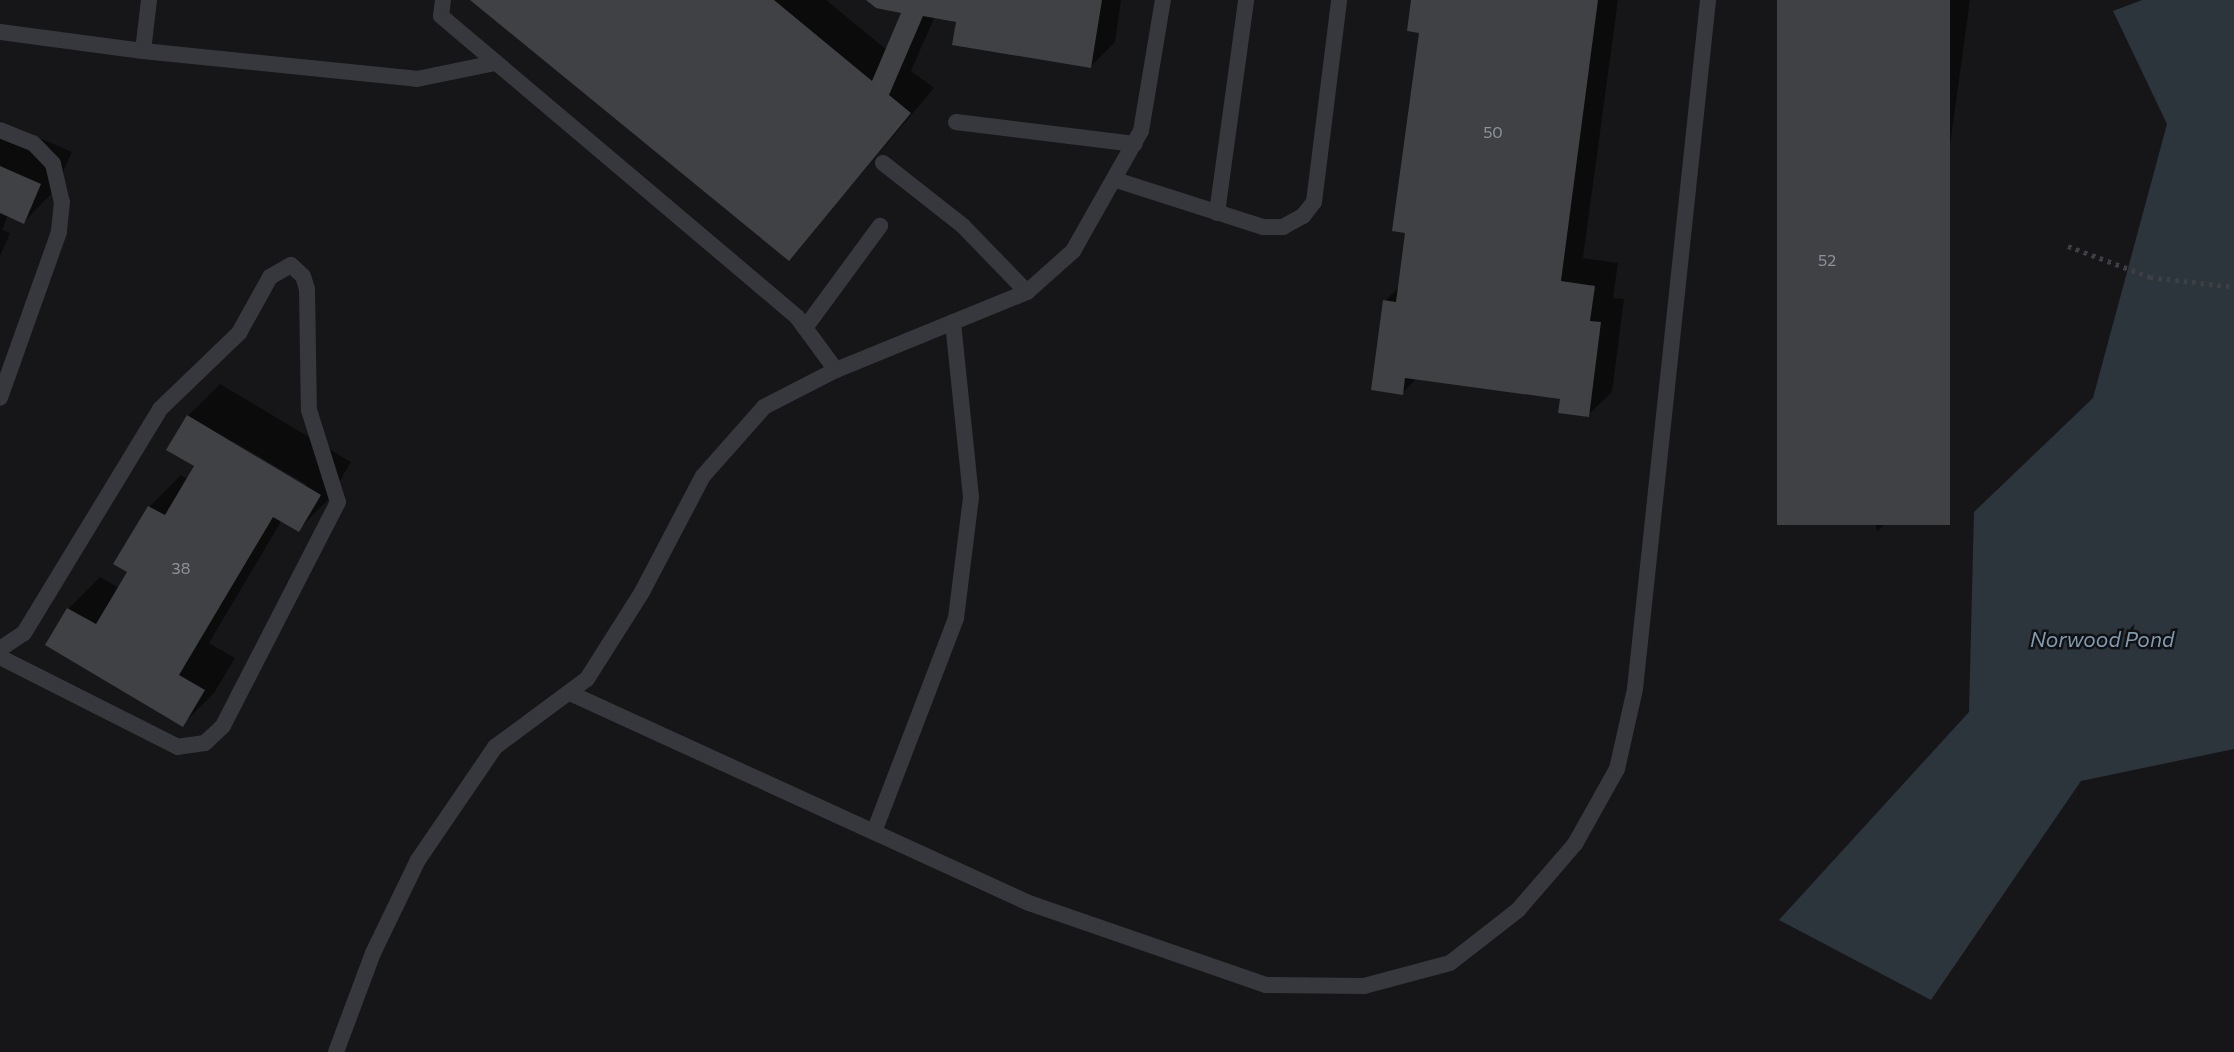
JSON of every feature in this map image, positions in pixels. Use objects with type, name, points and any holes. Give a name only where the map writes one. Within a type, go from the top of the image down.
[{"type":"lane","points":[[143,51],[149,0]]},
{"type":"lane","points":[[443,0],[441,16],[805,328],[836,370]]},
{"type":"lane","points":[[336,1052],[373,953],[418,860],[495,747],[572,694],[587,679],[642,592],[703,476],[764,407],[836,370],[1027,292],[1073,251],[1116,180],[1141,131],[1163,0]]},
{"type":"lane","points":[[1217,213],[1246,0]]},
{"type":"lane","points":[[1116,180],[1262,228],[1283,227],[1303,216],[1314,202],[1339,0]]},
{"type":"lane","points":[[572,694],[1029,903],[1266,985],[1364,986],[1450,963],[1518,909],[1575,844],[1617,769],[1635,689],[1709,0]]},
{"type":"lane","points":[[0,32],[143,51],[417,79],[495,63]]},
{"type":"lane","points":[[956,122],[1135,144]]},
{"type":"lane","points":[[0,130],[33,143],[53,164],[62,202],[59,232],[0,398]]},
{"type":"lane","points":[[883,163],[963,226],[1027,292]]},
{"type":"lane","points":[[805,328],[880,226]]},
{"type":"lane","points":[[0,649],[24,633],[160,409],[239,333],[270,277],[291,265],[303,276],[307,289],[309,410],[338,502],[223,726],[205,743],[178,747],[0,657]]},
{"type":"lane","points":[[874,832],[956,618],[971,497],[953,321]]},
{"type":"path","points":[[2068,246],[2150,277],[2234,287]]},
{"type":"water","name":"Norwood Pond","points":[[2142,0],[2234,0],[2234,749],[2081,781],[1931,1000],[1779,920],[1969,712],[1974,512],[2093,398],[2167,124],[2113,11]]},
{"type":"building","points":[[470,0],[774,0],[872,81],[901,13],[876,8],[866,0],[1102,0],[1091,68],[952,45],[956,22],[923,16],[889,95],[911,113],[789,261]]},
{"type":"building","points":[[1411,0],[1598,0],[1561,281],[1595,286],[1590,321],[1601,322],[1589,417],[1558,413],[1560,399],[1405,378],[1403,395],[1371,390],[1383,300],[1396,302],[1405,233],[1392,231],[1419,33],[1407,31]]},
{"type":"building","points":[[1777,0],[1950,0],[1950,525],[1777,525]]},
{"type":"building","points":[[0,166],[41,184],[24,224],[0,213]]},
{"type":"building","points":[[187,415],[321,495],[299,532],[273,517],[179,675],[205,690],[183,727],[45,645],[67,608],[96,624],[127,572],[113,564],[148,506],[165,515],[194,466],[166,450]]}]
